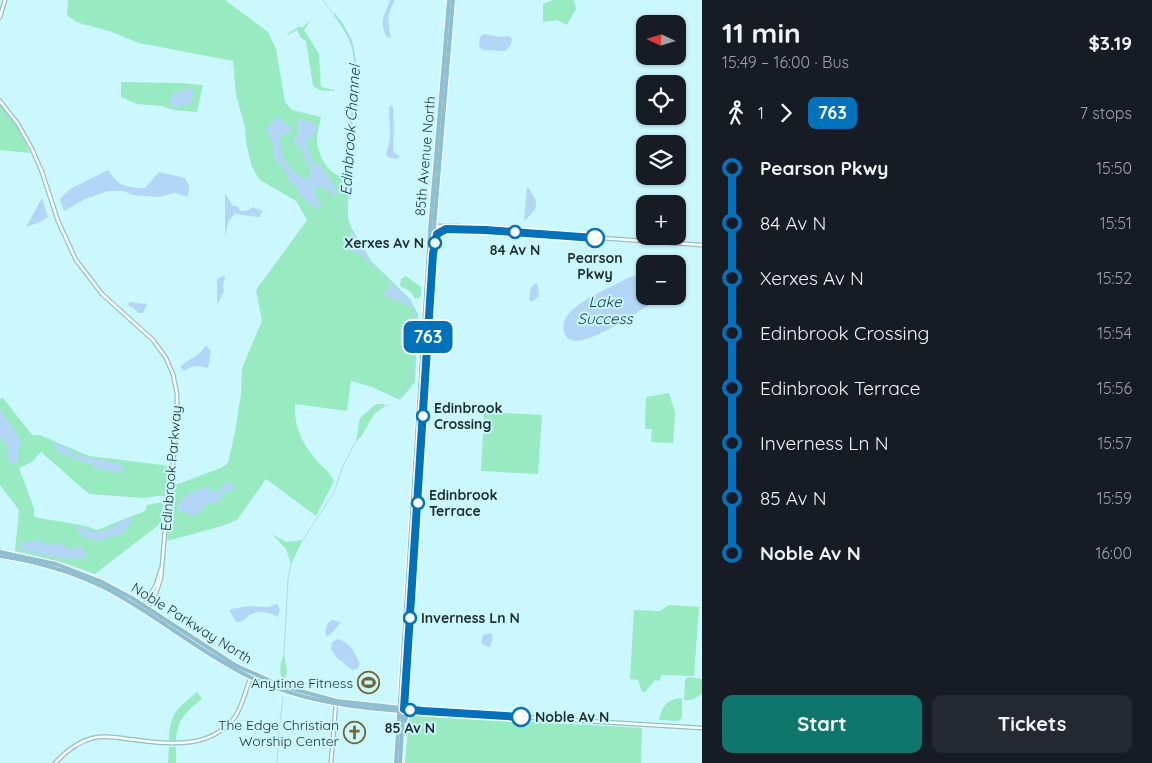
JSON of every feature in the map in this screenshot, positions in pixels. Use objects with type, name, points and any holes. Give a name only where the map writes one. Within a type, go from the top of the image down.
[{"type":"main road","name":"85th Avenue North","points":[[400,763],[402,674],[449,0]]},
{"type":"main road","name":"85th Avenue North","points":[[396,763],[402,710],[433,254],[432,227],[453,0]]},
{"type":"main road","points":[[433,254],[437,234],[446,229]]},
{"type":"main road","name":"Noble Parkway North","points":[[0,552],[74,570],[109,586],[252,676],[336,703],[380,710],[402,710]]},
{"type":"main road","name":"Noble Parkway North","points":[[0,556],[72,573],[144,609]]},
{"type":"main road","points":[[390,707],[395,705],[398,700],[402,674]]},
{"type":"main road","name":"Noble Parkway North","points":[[336,703],[390,707],[402,710]]},
{"type":"main road","points":[[380,710],[394,713],[398,717],[399,724]]},
{"type":"main road","points":[[401,747],[403,744],[405,719],[412,712]]},
{"type":"street","points":[[0,17],[5,0]]},
{"type":"street","name":"Edinbrook Parkway","points":[[0,101],[20,127],[32,149],[42,172],[60,227],[79,265],[102,294],[154,340],[166,358],[173,374],[177,394],[177,416],[174,464],[168,499],[160,585],[144,609]]},
{"type":"street","points":[[432,227],[458,226],[485,230]]},
{"type":"street","points":[[432,227],[702,245]]},
{"type":"street","points":[[55,763],[73,746],[95,738],[107,737],[180,744],[205,739],[223,728],[234,717],[252,676]]},
{"type":"street","points":[[331,763],[336,703]]},
{"type":"street","points":[[402,710],[412,712],[423,711]]},
{"type":"street","points":[[402,710],[702,728]]},
{"type":"green space","points":[[68,0],[225,0],[268,32],[276,49],[285,102],[292,110],[321,117],[317,140],[322,159],[334,173],[346,179],[355,68],[352,48],[335,13],[352,40],[357,67],[348,179],[350,180],[348,218],[352,229],[371,261],[410,299],[418,314],[415,382],[400,400],[372,387],[351,381],[347,411],[295,404],[296,421],[300,436],[313,456],[334,481],[316,516],[266,479],[237,520],[222,526],[167,541],[170,509],[162,508],[161,523],[95,574],[64,563],[15,551],[19,510],[0,485],[0,399],[3,398],[32,435],[40,435],[89,456],[170,466],[165,493],[171,494],[175,485],[221,468],[228,463],[235,432],[241,394],[242,368],[262,321],[256,290],[307,220],[296,201],[260,180],[252,167],[246,142],[245,127],[236,95],[233,61],[139,43],[109,31],[76,22],[67,15]],"holes":[[[41,452],[89,494],[144,498],[170,497],[169,506],[163,505],[163,502],[147,505],[145,511],[97,530],[86,526],[34,517],[34,508],[19,468],[32,462]]]},
{"type":"green space","points":[[553,0],[574,0],[576,9],[567,25],[557,20],[543,22],[543,4]]},
{"type":"green space","points":[[311,20],[304,30],[319,54],[321,87],[334,91],[320,90],[313,86],[306,41],[301,38],[297,30],[287,34],[300,26],[302,28]]},
{"type":"green space","points":[[121,82],[203,85],[197,112],[137,104],[121,97]]},
{"type":"green space","points":[[0,104],[17,125],[30,153],[0,150]]},
{"type":"green space","points":[[406,276],[421,287],[421,296],[419,298],[415,298],[410,291],[400,286],[401,279]]},
{"type":"green space","points":[[669,393],[675,413],[673,443],[651,442],[652,429],[645,429],[646,397]]},
{"type":"green space","points":[[376,404],[384,404],[385,406],[374,414],[361,437],[356,441],[360,418]]},
{"type":"green space","points":[[484,412],[542,415],[538,474],[481,471]]},
{"type":"green space","points":[[272,534],[286,542],[303,540],[291,564],[286,549]]},
{"type":"green space","points":[[669,605],[699,607],[694,676],[661,675],[660,681],[655,680],[645,692],[642,692],[638,680],[630,679],[634,610],[660,611]]},
{"type":"green space","points":[[284,653],[287,671],[284,680],[280,671]]},
{"type":"green space","points":[[688,677],[702,679],[702,694],[692,700],[684,700],[685,680]]},
{"type":"green space","points":[[197,692],[202,699],[180,721],[176,741],[169,740],[173,717],[180,707]]},
{"type":"green space","points":[[682,698],[682,718],[679,721],[659,720],[666,704],[672,700]]},
{"type":"green space","points":[[413,715],[642,728],[641,763],[405,763],[409,719]]},
{"type":"green space","points":[[169,747],[176,747],[176,763],[168,763]]},
{"type":"water","points":[[390,0],[395,0],[388,19],[391,38],[386,36],[383,25],[383,17]]},
{"type":"water","points":[[484,34],[501,37],[508,36],[512,39],[511,44],[506,51],[482,50],[479,46],[480,37]]},
{"type":"water","points":[[191,88],[193,92],[192,101],[189,105],[172,107],[170,104],[171,94]]},
{"type":"water","points":[[391,105],[393,107],[394,128],[393,150],[400,156],[397,159],[389,158],[386,155],[390,138],[389,108]]},
{"type":"water","points":[[275,117],[292,128],[291,133],[284,134],[280,138],[281,150],[289,167],[304,179],[310,177],[311,169],[304,158],[301,148],[292,141],[299,132],[296,121],[298,119],[316,124],[316,131],[306,142],[312,162],[321,167],[338,192],[333,196],[323,188],[316,187],[315,195],[322,206],[319,209],[313,208],[299,194],[296,186],[288,180],[284,169],[273,157],[273,144],[266,130]]},
{"type":"water","points":[[108,170],[119,183],[132,187],[145,188],[159,172],[185,178],[189,185],[188,197],[175,193],[158,197],[133,195],[123,191],[108,191],[85,199],[64,211],[60,199],[70,189]]},
{"type":"water","points":[[527,187],[536,201],[536,207],[524,221]]},
{"type":"water","points":[[225,193],[233,206],[237,206],[241,211],[246,211],[253,207],[263,211],[259,217],[235,214],[229,220],[225,237]]},
{"type":"water","points":[[42,198],[48,217],[26,227]]},
{"type":"water","points":[[346,221],[369,258],[373,268],[361,255],[352,251],[353,239]]},
{"type":"water","name":"Lake Success","points":[[636,275],[636,305],[650,305],[595,336],[577,341],[567,337],[563,326],[570,312],[585,300]]},
{"type":"water","points":[[224,276],[224,291],[217,305],[217,281],[218,278]]},
{"type":"water","points":[[387,280],[411,301],[414,310],[405,304],[380,294],[389,289]]},
{"type":"water","points":[[536,283],[539,296],[532,302],[529,300],[531,287]]},
{"type":"water","points":[[130,302],[145,303],[147,305],[143,313],[139,313],[133,307],[130,307],[128,304]]},
{"type":"water","points":[[206,345],[211,351],[208,368],[196,366],[184,371],[180,367],[200,353]]},
{"type":"water","points":[[0,409],[21,441],[18,451],[18,462],[14,465],[9,463],[7,445],[0,438]]},
{"type":"water","points":[[51,441],[67,448],[73,454],[125,467],[119,473],[99,469],[57,452]]},
{"type":"water","points":[[228,482],[233,484],[234,489],[224,493],[218,502],[205,505],[199,514],[192,515],[177,510],[184,498],[191,492],[208,488],[218,492]]},
{"type":"water","points":[[126,518],[130,519],[131,523],[123,533],[100,541],[85,538],[75,527],[100,532]]},
{"type":"water","points":[[35,540],[48,545],[62,544],[71,549],[80,547],[86,552],[86,557],[81,559],[64,558],[20,549],[21,542],[28,543]]},
{"type":"water","points":[[277,604],[280,609],[278,617],[259,612],[236,622],[230,611],[231,609],[248,606],[268,607]]},
{"type":"water","points":[[332,620],[341,622],[326,637],[326,627]]},
{"type":"water","points":[[491,633],[493,638],[491,645],[490,647],[485,646],[481,643],[483,635]]},
{"type":"water","points":[[338,639],[346,643],[354,652],[360,664],[357,669],[352,670],[335,656],[331,649],[332,642]]},
{"type":"waterway","name":"Edinbrook Channel","points":[[323,0],[346,32],[353,47],[356,69],[345,203],[346,220]]},
{"type":"waterway","name":"Edinbrook Channel","points":[[373,266],[388,281]]},
{"type":"waterway","name":"Edinbrook Channel","points":[[399,395],[407,385],[412,374],[415,352],[414,310]]},
{"type":"waterway","name":"Edinbrook Channel","points":[[385,406],[389,405]]},
{"type":"waterway","name":"Edinbrook Channel","points":[[303,540],[334,492],[343,466],[356,441]]},
{"type":"waterway","name":"Edinbrook Channel","points":[[284,653],[288,579],[291,564]]},
{"type":"waterway","name":"Edinbrook Channel","points":[[277,763],[283,697]]},
{"type":"bus line","name":"763","points":[[521,717],[404,709],[435,238],[440,231],[446,229],[595,238]]},
{"type":"place","name":"84 Av N","points":[[515,232]]},
{"type":"place","name":"Pearson Pkwy","points":[[595,238]]},
{"type":"place","name":"Xerxes Av N","points":[[435,243]]},
{"type":"place","name":"Edinbrook Crossing","points":[[423,416]]},
{"type":"place","name":"Edinbrook Terrace","points":[[418,503]]},
{"type":"place","name":"Inverness Ln N","points":[[410,618]]},
{"type":"place","name":"Anytime Fitness","points":[[369,683]]},
{"type":"place","name":"85 Av N","points":[[410,710]]},
{"type":"place","name":"Noble Av N","points":[[521,717]]},
{"type":"place","name":"The Edge Christian Worship Center","points":[[355,733]]}]
